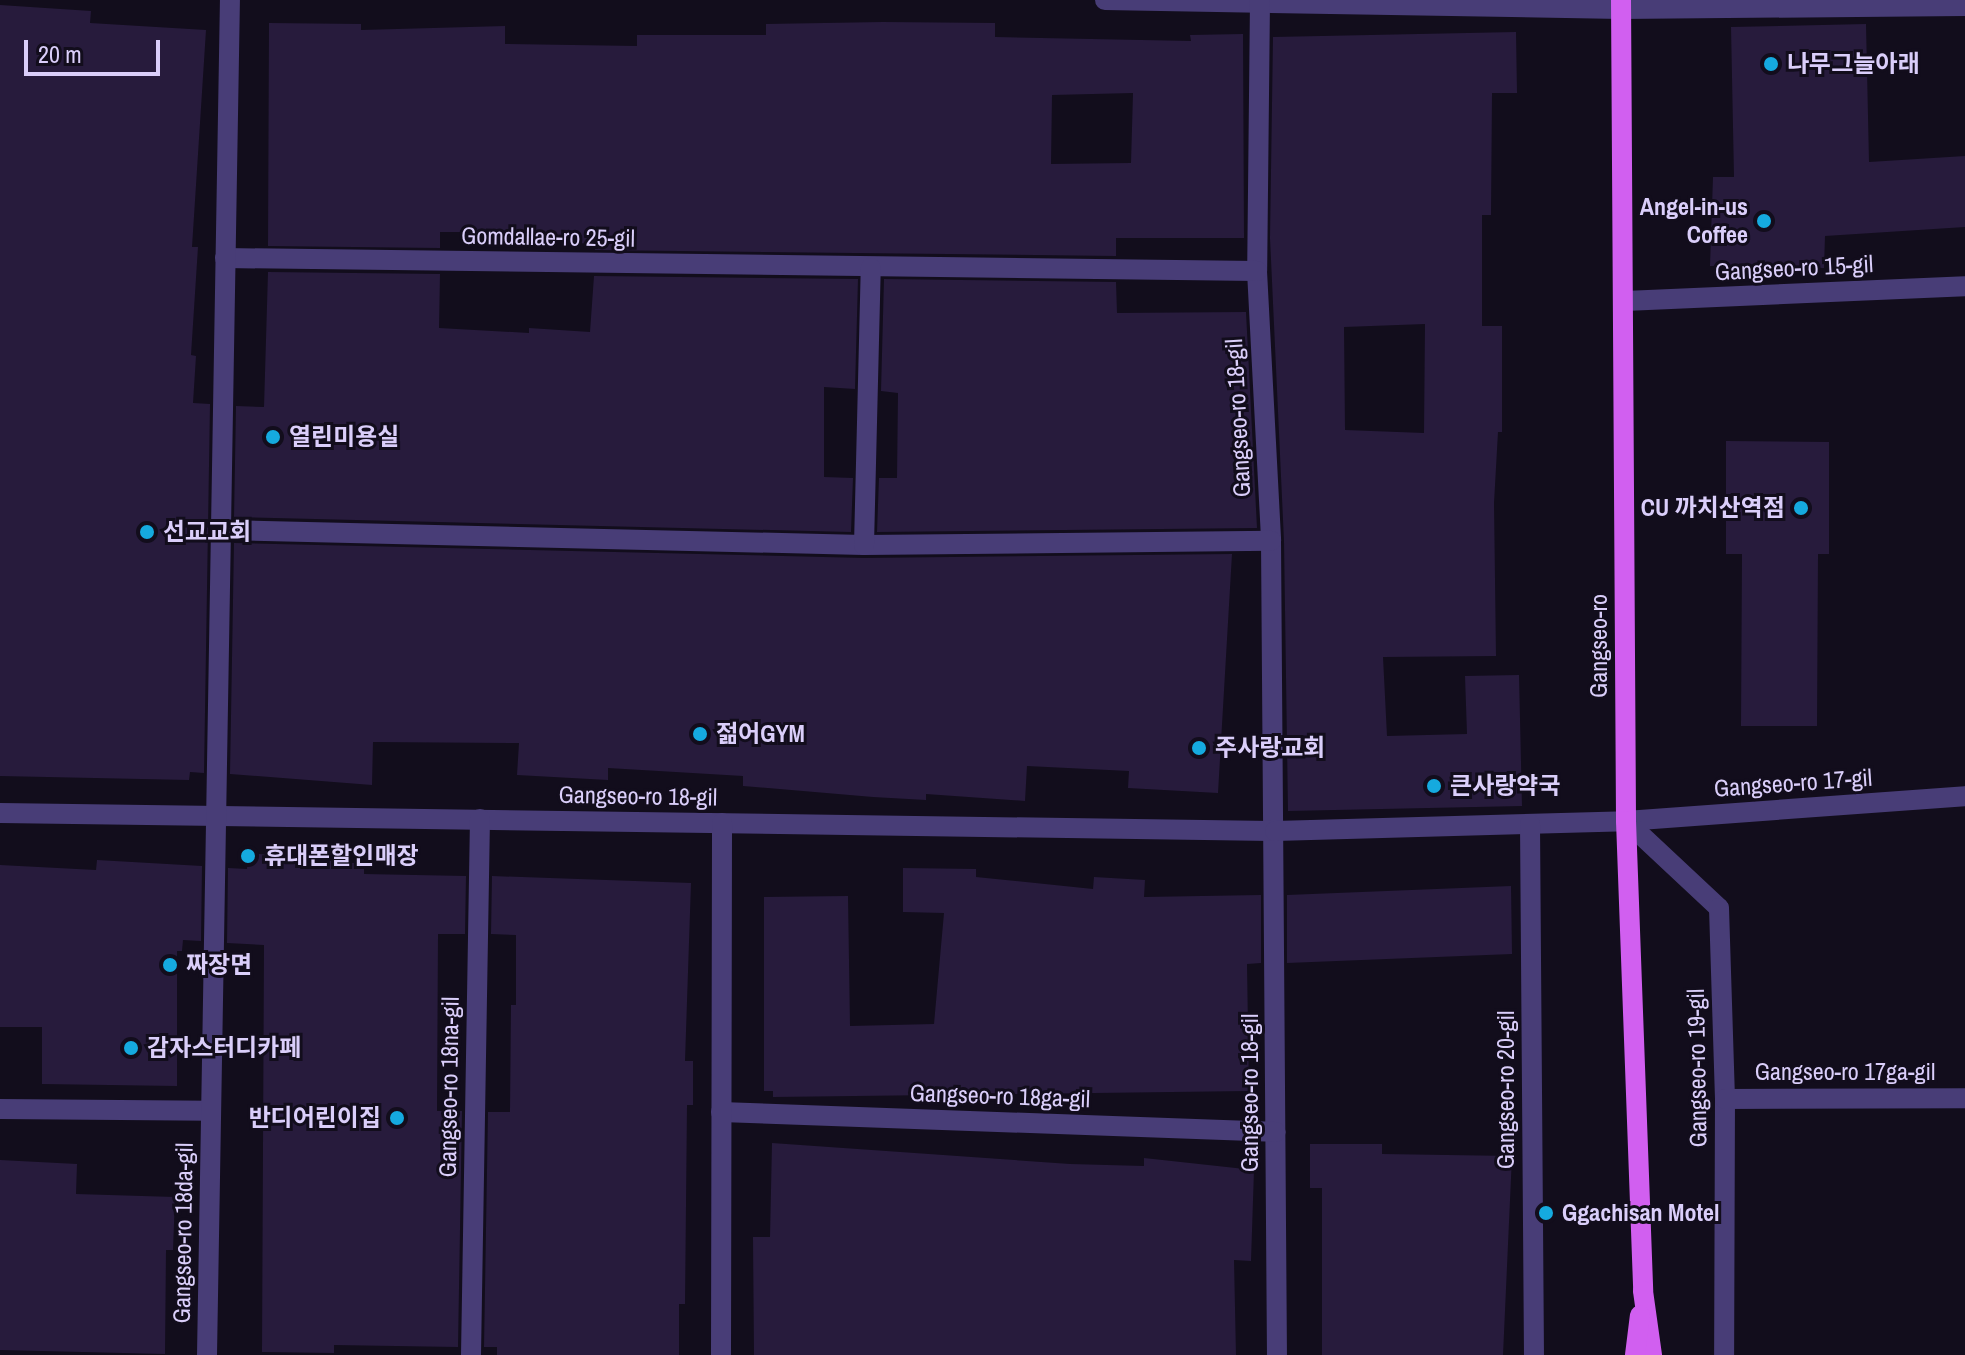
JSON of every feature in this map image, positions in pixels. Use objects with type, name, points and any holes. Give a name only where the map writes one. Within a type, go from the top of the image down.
[{"type":"main road","name":"Gangseo-ro","points":[[1621,4],[1626,821],[1643,1291],[1652,1355]]},
{"type":"main road","name":"Gangseo-ro","points":[[1635,1355],[1643,1291]]},
{"type":"street","points":[[214,815],[230,0]]},
{"type":"street","points":[[1105,0],[1965,6]]},
{"type":"street","name":"Gangseo-ro 18-gil","points":[[1260,2],[1257,271],[1271,541],[1277,1355]]},
{"type":"street","name":"Gomdallae-ro 25-gil","points":[[225,258],[1257,271]]},
{"type":"street","points":[[864,545],[871,268]]},
{"type":"street","name":"Gangseo-ro 15-gil","points":[[1625,301],[1965,286]]},
{"type":"street","points":[[220,530],[864,545],[1271,541]]},
{"type":"street","name":"Gangseo-ro 17-gil","points":[[1626,821],[1965,796]]},
{"type":"street","name":"Gangseo-ro 18-gil","points":[[0,813],[1275,831],[1626,821]]},
{"type":"street","name":"Gangseo-ro 18da-gil","points":[[207,1355],[214,815]]},
{"type":"street","name":"Gangseo-ro 18na-gil","points":[[471,1355],[480,819]]},
{"type":"street","name":"Gangseo-ro 19-gil","points":[[1626,821],[1719,908],[1725,1099],[1724,1355]]},
{"type":"street","points":[[721,1355],[722,823]]},
{"type":"street","name":"Gangseo-ro 20-gil","points":[[1530,824],[1534,1355]]},
{"type":"street","name":"Gangseo-ro 17ga-gil","points":[[1725,1099],[1965,1098]]},
{"type":"street","name":"Gangseo-ro 18da-gil","points":[[0,1109],[210,1111]]},
{"type":"street","name":"Gangseo-ro 18ga-gil","points":[[721,1112],[1276,1132]]},
{"type":"building","points":[[0,5],[91,11],[90,23],[206,30],[192,247],[198,247],[191,355],[196,356],[193,403],[210,404],[204,773],[190,772],[189,780],[0,776]]},
{"type":"building","points":[[269,23],[361,24],[361,30],[505,26],[505,44],[637,46],[637,35],[766,35],[766,24],[995,23],[995,37],[1191,41],[1190,35],[1243,34],[1244,238],[1116,238],[1116,256],[595,250],[595,244],[522,240],[522,232],[440,232],[440,248],[268,246]],"holes":[[[1133,93],[1131,163],[1051,164],[1052,95]]]},
{"type":"building","points":[[1866,24],[1869,162],[1965,156],[1965,227],[1825,236],[1824,268],[1710,266],[1713,177],[1734,177],[1731,27]]},
{"type":"building","points":[[1516,32],[1517,93],[1492,93],[1491,215],[1482,215],[1482,326],[1502,326],[1502,432],[1498,432],[1494,503],[1496,656],[1383,657],[1387,736],[1467,734],[1465,676],[1519,675],[1522,806],[1288,811],[1284,541],[1270,238],[1273,37]],"holes":[[[1425,324],[1424,433],[1345,430],[1344,327]]]},
{"type":"building","points":[[268,272],[440,274],[439,328],[529,333],[529,328],[590,332],[594,276],[858,279],[855,389],[824,387],[824,477],[853,478],[851,532],[234,517],[236,406],[264,407]]},
{"type":"building","points":[[884,279],[1116,282],[1117,313],[1246,312],[1257,528],[877,532],[879,478],[897,478],[898,393],[881,391]]},
{"type":"building","points":[[1726,441],[1829,442],[1829,554],[1818,554],[1817,726],[1741,726],[1742,554],[1726,554]]},
{"type":"building","points":[[234,543],[864,558],[1232,554],[1218,793],[1128,788],[1129,771],[1027,766],[1025,801],[926,794],[926,800],[873,797],[743,786],[743,776],[608,768],[608,780],[517,775],[519,743],[373,742],[372,785],[230,774]]},
{"type":"building","points":[[248,853],[364,864],[364,874],[466,876],[465,934],[438,934],[437,1111],[462,1111],[458,1347],[334,1345],[334,1353],[262,1352],[264,945],[227,943],[228,868],[247,869]]},
{"type":"building","points":[[97,860],[202,866],[201,941],[183,940],[182,951],[177,951],[177,1086],[42,1084],[42,1027],[0,1027],[0,865],[96,870]]},
{"type":"building","points":[[903,868],[976,869],[976,877],[1093,889],[1094,877],[1145,880],[1144,897],[1261,895],[1261,963],[1247,964],[1249,1091],[773,1097],[773,1091],[764,1091],[764,897],[848,896],[850,1026],[934,1024],[944,913],[903,912]]},
{"type":"building","points":[[492,876],[691,883],[685,1061],[693,1061],[693,1105],[687,1105],[685,1304],[679,1304],[679,1355],[497,1355],[497,1347],[484,1347],[488,1112],[510,1112],[511,1005],[516,1005],[516,935],[491,934]]},
{"type":"building","points":[[1511,886],[1512,954],[1287,963],[1287,895]]},
{"type":"building","points":[[772,1143],[1070,1164],[1144,1166],[1144,1158],[1254,1170],[1251,1261],[1234,1260],[1236,1355],[754,1355],[753,1237],[770,1237]]},
{"type":"building","points":[[1310,1144],[1382,1144],[1382,1154],[1512,1156],[1503,1355],[1322,1355],[1322,1188],[1310,1188]]},
{"type":"building","points":[[0,1160],[77,1164],[76,1194],[175,1197],[173,1250],[166,1250],[165,1354],[0,1350]]},
{"type":"place","name":"나무그늘아래","points":[[1771,64]]},
{"type":"place","name":"Angel-in-us Coffee","points":[[1764,221]]},
{"type":"place","name":"열린미용실","points":[[273,437]]},
{"type":"place","name":"CU 까치산역점","points":[[1801,508]]},
{"type":"place","name":"선교교회","points":[[147,532]]},
{"type":"place","name":"젊어GYM","points":[[700,734]]},
{"type":"place","name":"주사랑교회","points":[[1199,748]]},
{"type":"place","name":"큰사랑약국","points":[[1434,786]]},
{"type":"place","name":"휴대폰할인매장","points":[[248,856]]},
{"type":"place","name":"짜장면","points":[[170,965]]},
{"type":"place","name":"감자스터디카페","points":[[131,1048]]},
{"type":"place","name":"반디어린이집","points":[[397,1118]]},
{"type":"place","name":"Ggachisan Motel","points":[[1546,1213]]}]
